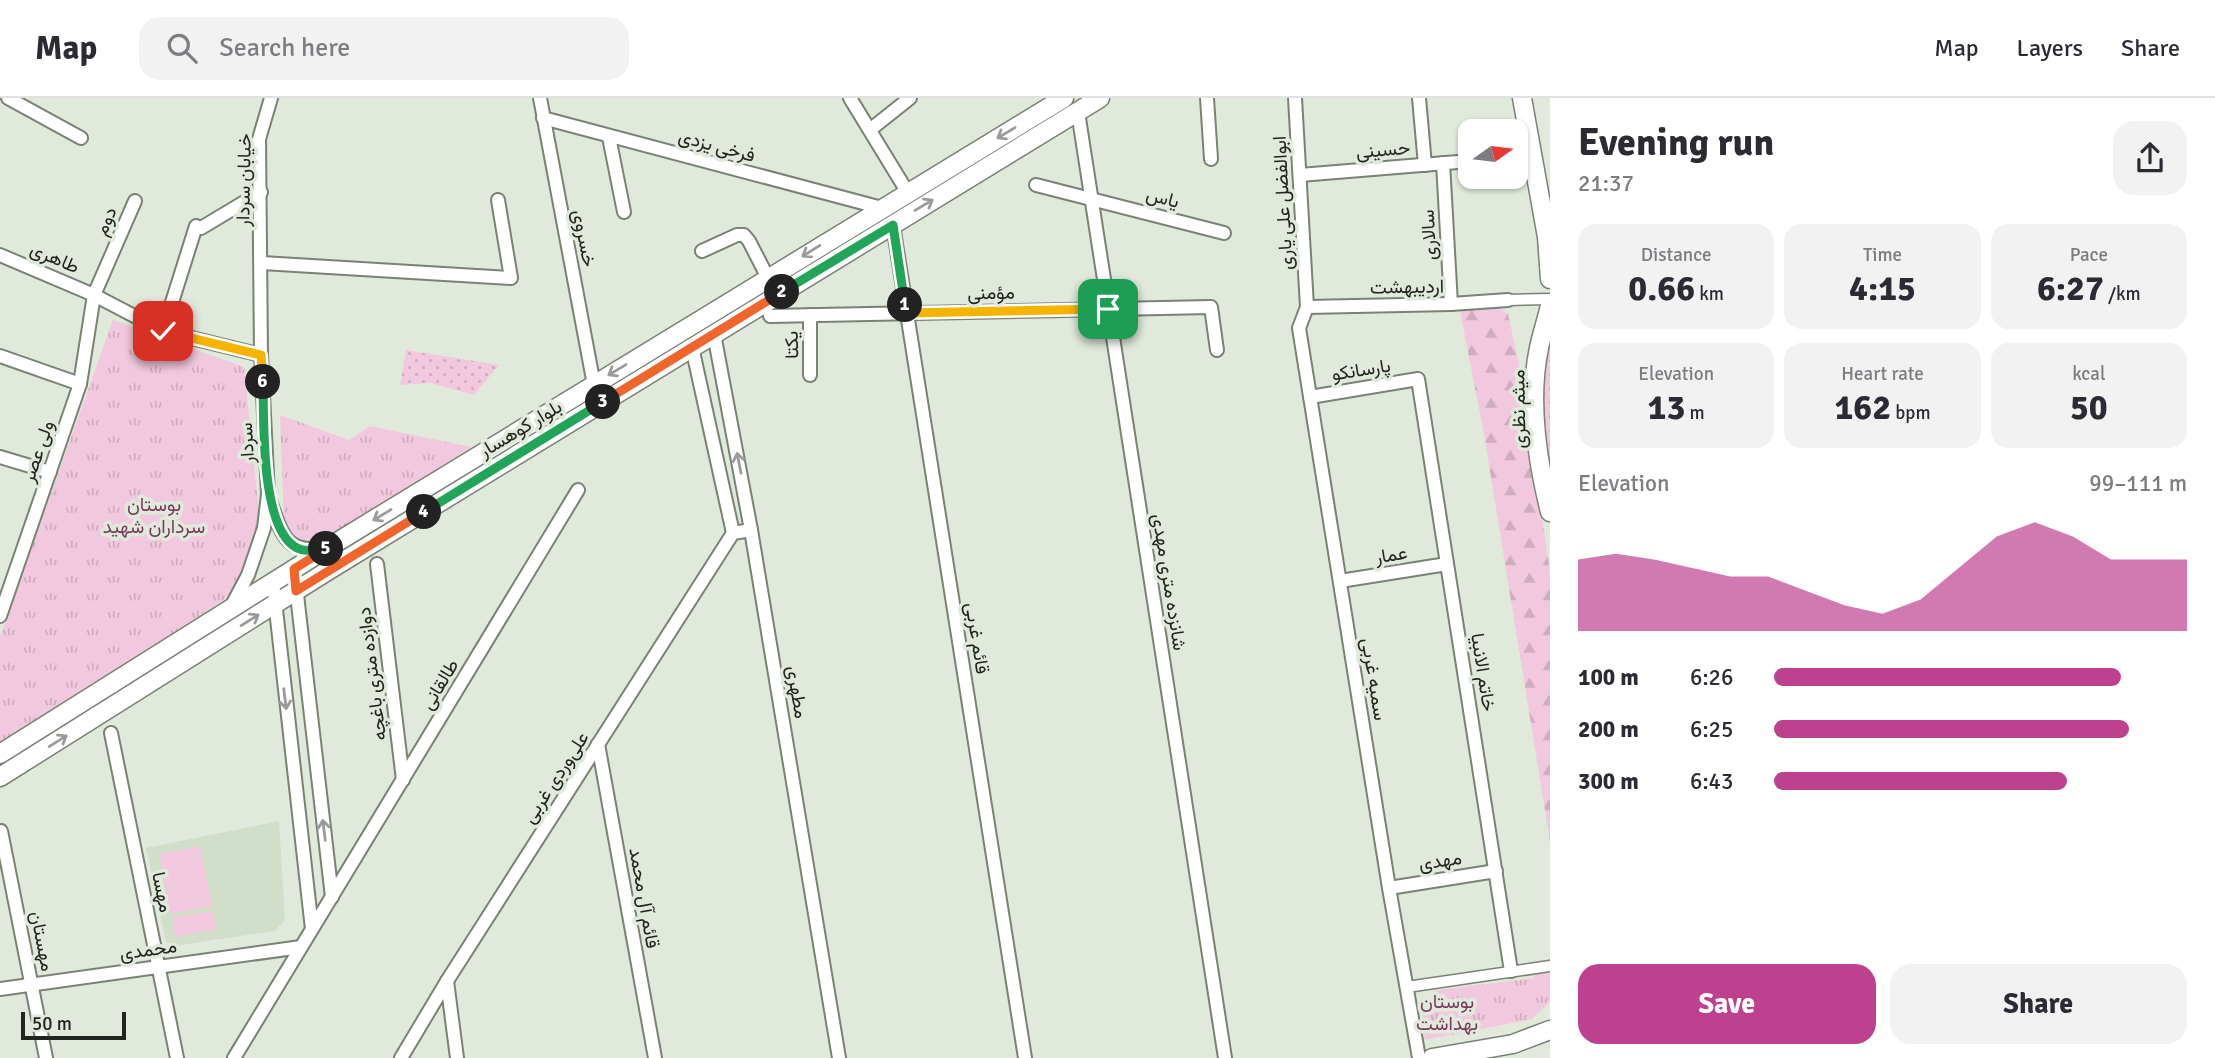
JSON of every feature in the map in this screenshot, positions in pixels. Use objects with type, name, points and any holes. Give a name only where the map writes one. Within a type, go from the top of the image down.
[{"type":"main road","name":"بلوار کوهسار","points":[[0,754],[329,547],[1064,98]]},
{"type":"main road","name":"بلوار کوهسار","points":[[0,777],[296,591],[1100,98]]},
{"type":"main road","points":[[1522,98],[1548,237],[1550,279]]},
{"type":"main road","points":[[1528,98],[1550,218]]},
{"type":"main road","name":"میثم نظری","points":[[1550,305],[1539,348],[1535,410],[1550,512]]},
{"type":"main road","points":[[1432,1058],[1513,1044],[1550,1030]]},
{"type":"street","points":[[8,98],[80,138]]},
{"type":"street","name":"خیابان سردار","points":[[262,263],[259,139],[271,98]]},
{"type":"street","name":"خسروی","points":[[540,98],[594,385]]},
{"type":"street","points":[[850,98],[908,193]]},
{"type":"street","points":[[871,129],[910,98]]},
{"type":"street","points":[[1207,98],[1212,159]]},
{"type":"street","name":"ابوالفضل علی یاری","points":[[1295,98],[1307,307]]},
{"type":"street","points":[[1419,98],[1425,165]]},
{"type":"street","name":"شانزده متری مهدی","points":[[1078,112],[1224,1058]]},
{"type":"street","name":"فرخی یزدی","points":[[543,118],[882,208]]},
{"type":"street","points":[[609,137],[624,212]]},
{"type":"street","name":"حسینی","points":[[1300,175],[1458,162]]},
{"type":"street","name":"سالاری","points":[[1443,163],[1451,304]]},
{"type":"street","name":"یاس","points":[[1036,185],[1224,233]]},
{"type":"street","points":[[163,331],[198,227],[261,192]]},
{"type":"street","points":[[262,263],[511,278],[498,200]]},
{"type":"street","name":"دوم","points":[[94,295],[135,201]]},
{"type":"street","name":"قائم غربی","points":[[893,225],[1026,1058]]},
{"type":"street","points":[[702,251],[737,235],[744,235],[768,278]]},
{"type":"street","name":"طاهری","points":[[0,255],[94,295],[163,331],[261,355]]},
{"type":"street","name":"سردار","points":[[229,610],[248,575],[264,528],[268,494],[261,355],[262,263]]},
{"type":"street","name":"ولی عصر","points":[[1,609],[80,384],[94,295]]},
{"type":"street","points":[[1508,300],[1550,299]]},
{"type":"street","name":"اردیبهشت","points":[[1307,307],[1508,300]]},
{"type":"street","name":"مؤمنی","points":[[770,316],[1212,307],[1217,350]]},
{"type":"street","name":"سمیه غربی","points":[[1307,307],[1299,328],[1419,1058]]},
{"type":"street","name":"یکتا","points":[[810,315],[810,375]]},
{"type":"street","name":"مطهری","points":[[714,334],[751,530],[839,1058]]},
{"type":"street","points":[[692,347],[733,533],[751,530]]},
{"type":"street","points":[[0,356],[80,384]]},
{"type":"street","name":"پارسانکو","points":[[1310,397],[1418,379]]},
{"type":"street","name":"خاتم الانبیا","points":[[1418,379],[1511,971]]},
{"type":"street","points":[[0,457],[50,472]]},
{"type":"street","name":"طالقانی","points":[[234,1058],[578,490]]},
{"type":"street","name":"سردار","points":[[268,494],[279,526],[290,543],[307,551],[329,547]]},
{"type":"street","name":"علی‌وردی غربی","points":[[401,1058],[447,981],[733,533]]},
{"type":"street","name":"دوازده متری باغچه","points":[[377,564],[403,780]]},
{"type":"street","name":"عمار","points":[[1340,581],[1447,564]]},
{"type":"street","points":[[294,569],[332,897]]},
{"type":"street","points":[[272,583],[312,929]]},
{"type":"street","name":"مهسا","points":[[110,733],[177,1058]]},
{"type":"street","name":"قائم آل محمد","points":[[598,744],[655,1058]]},
{"type":"street","name":"مهستان","points":[[1,831],[46,1058]]},
{"type":"street","name":"مهدی","points":[[1390,888],[1496,871]]},
{"type":"street","name":"محمدی","points":[[0,989],[301,947]]},
{"type":"street","points":[[1407,987],[1550,965]]},
{"type":"street","points":[[447,981],[457,1058]]},
{"type":"street","points":[[425,1016],[451,1023]]},
{"type":"shaded area","points":[[279,821],[285,920],[275,931],[174,946],[166,942],[146,848]]},
{"type":"green space","points":[[1499,308],[1508,314],[1522,378],[1550,572],[1550,841],[1484,434],[1460,311]]},
{"type":"green space","name":"بوستان سرداران شهید","points":[[113,320],[244,367],[258,503],[258,526],[253,547],[237,586],[225,599],[0,746],[0,637]]},
{"type":"green space","points":[[1550,336],[1550,473],[1544,404]]},
{"type":"green space","points":[[406,350],[499,365],[474,395],[431,383],[400,385]]},
{"type":"green space","points":[[280,415],[349,440],[370,426],[471,447],[319,545],[311,547],[292,539],[284,524]]},
{"type":"green space","points":[[200,846],[212,906],[170,914],[159,854]]},
{"type":"green space","points":[[213,911],[216,929],[175,937],[172,918]]},
{"type":"green space","name":"بوستان بهداشت","points":[[1550,966],[1550,1002],[1532,1019],[1425,1040],[1423,1013],[1437,990],[1534,978],[1535,968]]},
{"type":"route","points":[[163,331],[261,355],[268,494],[279,526],[290,543],[299,549],[307,551],[329,547],[294,569],[296,591],[893,225],[907,313],[1108,309]]}]
